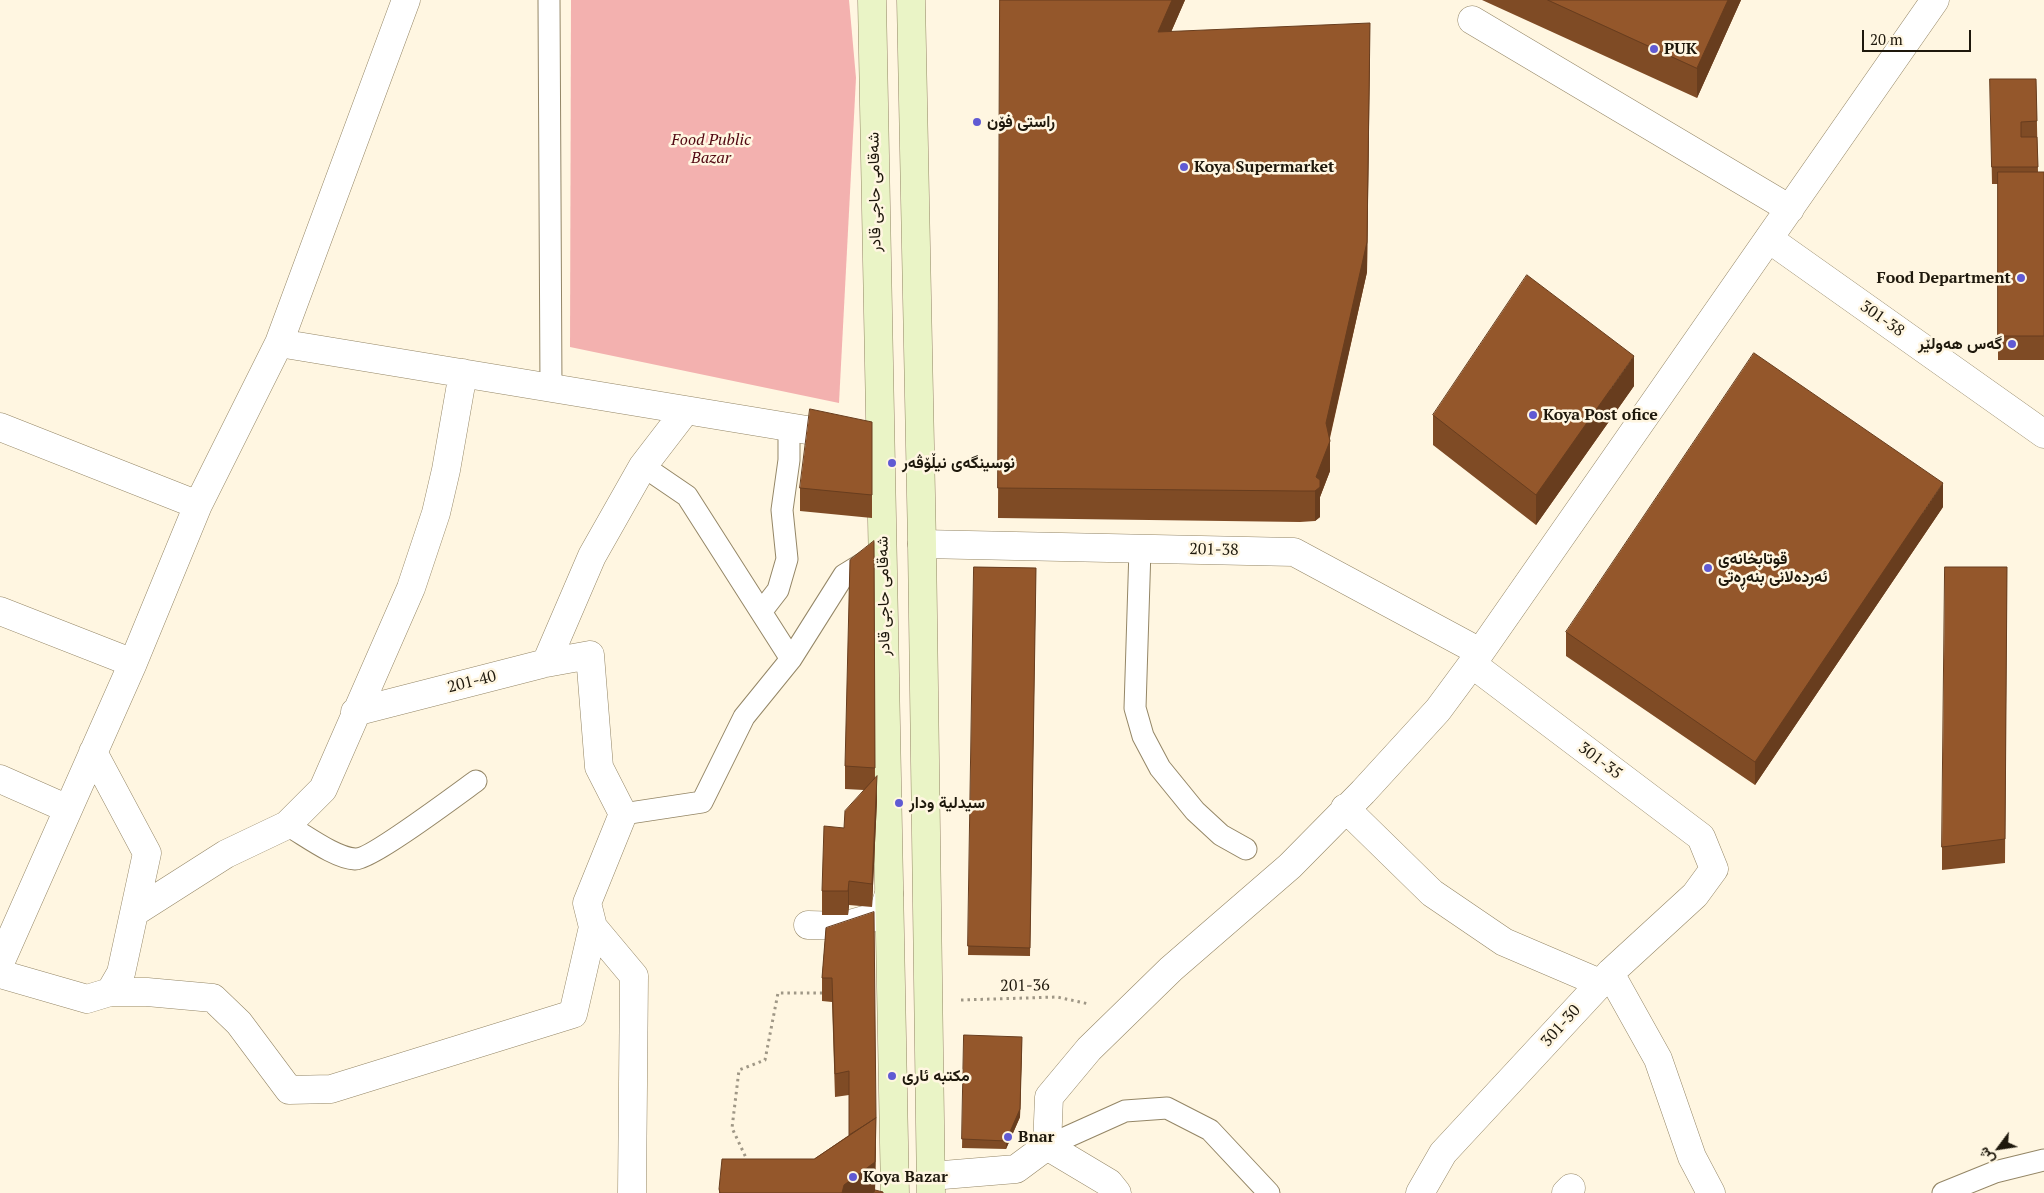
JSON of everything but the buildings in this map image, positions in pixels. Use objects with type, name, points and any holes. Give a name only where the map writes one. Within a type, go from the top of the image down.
[{"type":"main road","name":"شەقامی حاجی قادر","points":[[872,0],[895,1193]]},
{"type":"main road","points":[[911,0],[922,544],[931,1185]]},
{"type":"street","points":[[0,963],[133,663],[198,505],[279,343],[406,0]]},
{"type":"street","points":[[931,1185],[1016,1170],[1047,1146],[1049,1097],[1089,1049],[1171,969],[1290,866],[1345,808],[1363,792],[1438,710],[1935,0]]},
{"type":"street","points":[[1472,20],[1790,209]]},
{"type":"street","name":"301-38","points":[[1769,239],[2044,434]]},
{"type":"street","points":[[279,343],[880,442]]},
{"type":"street","points":[[135,912],[226,854],[287,825],[323,789],[355,712],[411,588],[436,513],[446,470],[463,373]]},
{"type":"street","points":[[546,663],[592,556],[643,466],[686,410]]},
{"type":"street","points":[[0,427],[198,505]]},
{"type":"street","name":"201-38","points":[[922,544],[1294,552],[1476,658]]},
{"type":"street","points":[[0,611],[133,663]]},
{"type":"street","name":"201-40","points":[[355,712],[546,663],[590,656],[599,768],[623,814]]},
{"type":"street","name":"301-35","points":[[1476,658],[1701,837],[1714,869]]},
{"type":"street","points":[[93,752],[147,853],[121,973],[110,992]]},
{"type":"street","points":[[0,779],[68,809]]},
{"type":"street","points":[[1345,808],[1432,893],[1504,942],[1605,978],[1658,1059],[1692,1156],[1711,1193]]},
{"type":"street","points":[[623,814],[587,903],[593,927],[634,976],[632,1193]]},
{"type":"street","name":"301-30","points":[[1420,1193],[1443,1153],[1605,978],[1695,895],[1714,869]]},
{"type":"street","points":[[808,925],[843,926],[882,915],[889,894]]},
{"type":"street","points":[[0,974],[87,999],[110,992],[147,992],[213,998],[239,1023],[289,1090],[331,1089],[573,1014],[593,927]]},
{"type":"street","points":[[1047,1146],[1109,1183],[1117,1193]]},
{"type":"lane","points":[[549,0],[551,388]]},
{"type":"lane","points":[[761,612],[778,590],[787,559],[782,510],[788,460],[789,427]]},
{"type":"lane","points":[[643,466],[686,496],[791,658]]},
{"type":"lane","points":[[1140,549],[1135,708],[1143,736],[1160,768],[1195,811],[1221,835],[1246,849]]},
{"type":"lane","points":[[623,814],[702,802],[744,717],[791,658],[844,575],[883,550]]},
{"type":"lane","points":[[287,825],[341,856],[357,860],[377,850],[476,781]]},
{"type":"lane","points":[[1047,1146],[1125,1111],[1167,1108],[1210,1130],[1269,1193]]},
{"type":"lane","points":[[1943,1193],[1995,1172],[2044,1160]]},
{"type":"path","points":[[748,1163],[732,1128],[739,1070],[765,1060],[778,993],[822,993]]},
{"type":"path","name":"201-36","points":[[928,1001],[1057,998],[1098,1006],[1119,1019]]},
{"type":"green space","name":"Food Public Bazar","points":[[571,0],[849,0],[856,78],[839,403],[570,347]]},
{"type":"place","name":"PUK","points":[[1654,49]]},
{"type":"place","name":"راستى فۆن","points":[[977,122]]},
{"type":"place","name":"Koya Supermarket","points":[[1184,167]]},
{"type":"place","name":"Food Department","points":[[2021,278]]},
{"type":"place","name":"گەس هەولێر","points":[[2012,344]]},
{"type":"place","name":"Koya Post ofice","points":[[1533,415]]},
{"type":"place","name":"نوسینگەی نیڵۆڤەر","points":[[892,463]]},
{"type":"place","name":"قوتابخانه‌ی ئه‌رده‌لانی بنه‌ڕه‌تی","points":[[1708,568]]},
{"type":"place","name":"سيدلية ودار","points":[[899,803]]},
{"type":"place","name":"مكتبە ئارى","points":[[892,1076]]},
{"type":"place","name":"Bnar","points":[[1008,1137]]},
{"type":"place","name":"Koya Bazar","points":[[853,1177]]}]
